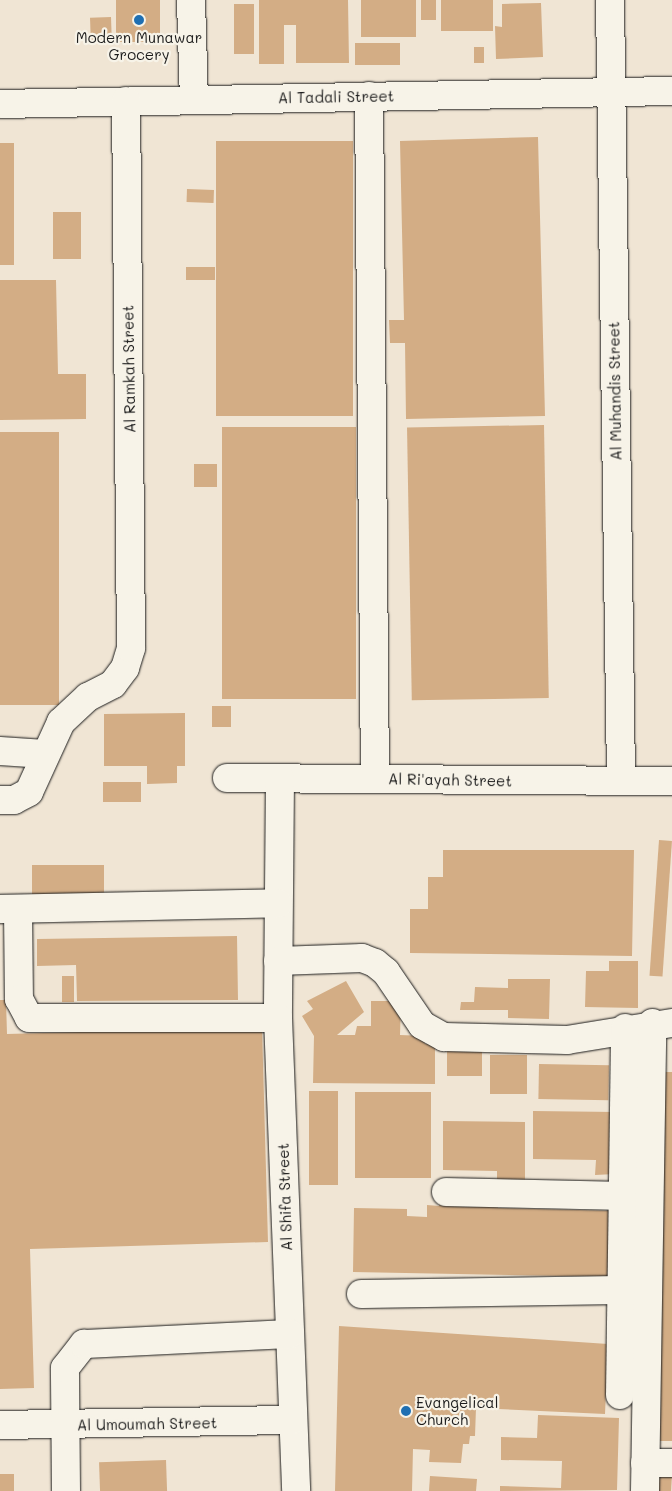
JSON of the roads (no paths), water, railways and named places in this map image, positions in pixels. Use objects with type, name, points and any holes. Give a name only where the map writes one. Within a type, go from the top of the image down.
[{"type":"street","points":[[191,0],[194,100]]},
{"type":"street","name":"Al Muhandis Street","points":[[610,0],[621,782]]},
{"type":"street","name":"Al Tadali Street","points":[[0,104],[672,91]]},
{"type":"street","points":[[369,96],[375,779]]},
{"type":"street","name":"Al Ramkah Street","points":[[0,800],[14,800],[29,792],[45,754],[74,708],[120,676],[129,658],[131,637],[126,101]]},
{"type":"street","points":[[0,751],[45,754]]},
{"type":"street","name":"Al Ri'ayah Street","points":[[227,778],[672,781]]},
{"type":"street","name":"Al Shifa Street","points":[[280,778],[278,1018],[296,1491]]},
{"type":"street","points":[[278,903],[9,909],[19,999],[29,1018],[278,1018]]},
{"type":"street","points":[[278,960],[362,958],[375,963],[386,972],[422,1025],[444,1037],[560,1041],[625,1028],[662,1023],[645,1491]]},
{"type":"street","points":[[620,1395],[625,1028]]},
{"type":"street","points":[[446,1192],[622,1196]]},
{"type":"street","points":[[362,1294],[621,1290]]},
{"type":"street","points":[[66,1491],[65,1368],[84,1344],[290,1334]]},
{"type":"street","name":"Al Umoumah Street","points":[[0,1425],[293,1420]]},
{"type":"street","points":[[645,1463],[672,1463]]},
{"type":"place","name":"Modern Munawar Grocery","points":[[139,20]]},
{"type":"place","name":"Evangelical Church","points":[[406,1411]]}]
